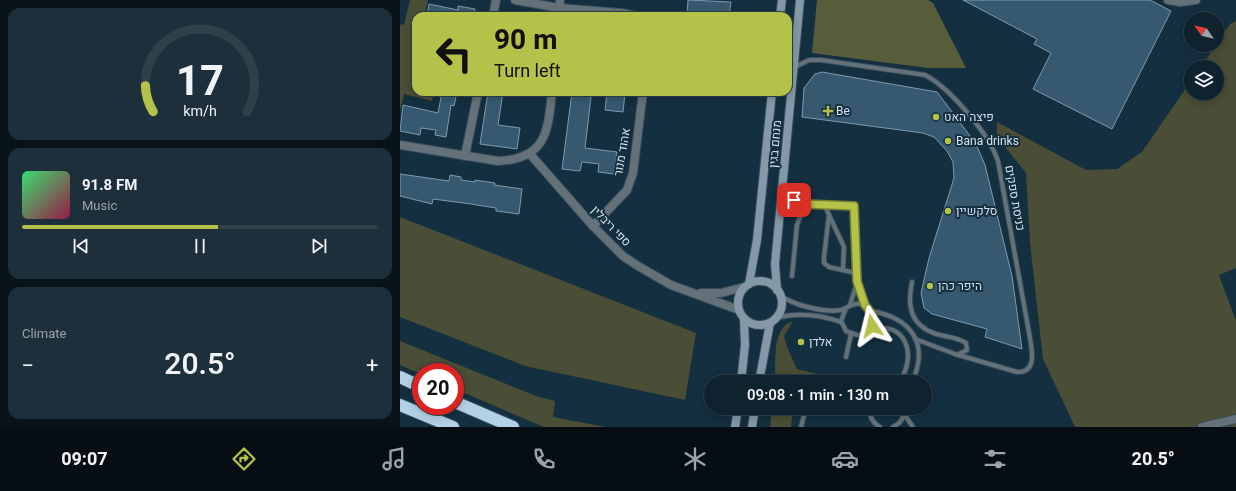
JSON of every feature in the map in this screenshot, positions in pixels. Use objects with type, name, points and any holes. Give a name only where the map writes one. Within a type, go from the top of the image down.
[{"type":"highway","points":[[400,377],[412,382]]},
{"type":"highway","points":[[400,405],[453,427]]},
{"type":"highway","points":[[464,406],[513,427]]},
{"type":"main road","points":[[780,12],[782,0]]},
{"type":"main road","name":"מנחם בגין","points":[[792,83],[800,0]]},
{"type":"main road","name":"מנחם בגין","points":[[747,286],[756,240],[772,96]]},
{"type":"main road","name":"מנחם בגין","points":[[779,293],[775,264],[791,96]]},
{"type":"main road","points":[[742,375],[744,320],[739,310],[738,300],[747,286],[755,282],[765,282],[779,293],[782,306],[773,320],[761,375]]},
{"type":"main road","points":[[744,320],[756,325],[773,320]]},
{"type":"main road","points":[[735,427],[737,415]]},
{"type":"main road","points":[[752,427],[754,415]]},
{"type":"street","points":[[494,12],[496,0]]},
{"type":"street","points":[[515,0],[559,8],[609,12]]},
{"type":"street","points":[[1168,0],[1180,2],[1196,0]]},
{"type":"street","points":[[465,156],[477,96]]},
{"type":"street","points":[[400,145],[498,161],[514,160],[530,154],[544,138],[549,120],[552,96]]},
{"type":"street","name":"אהוד מנור","points":[[594,226],[627,190],[633,173],[643,96]]},
{"type":"street","name":"ספי ריבלין","points":[[530,154],[594,226],[623,256],[671,285],[739,310]]},
{"type":"street","name":"ספי ריבלין","points":[[692,292],[722,293],[747,286]]},
{"type":"street","points":[[1202,427],[1236,419]]},
{"type":"lane","name":"כניסת ספקים","points":[[793,71],[796,65],[809,60],[821,60],[925,75],[938,83],[952,96],[993,147],[998,161],[1028,327],[1032,362],[1030,368],[1022,372],[1017,372],[955,354],[916,339]]},
{"type":"lane","points":[[784,176],[786,191],[794,200],[805,204]]},
{"type":"lane","points":[[792,276],[797,226],[805,204]]},
{"type":"lane","points":[[779,217],[782,213],[793,206],[805,204],[854,206],[856,273],[857,281],[865,305],[871,311],[896,318],[909,329],[916,339],[919,348],[920,362],[915,375]]},
{"type":"lane","points":[[824,204],[844,247],[843,270]]},
{"type":"lane","points":[[829,215],[824,263],[829,267],[856,273]]},
{"type":"lane","points":[[850,305],[857,281]]},
{"type":"lane","points":[[912,282],[908,297],[914,318],[928,330],[966,343],[968,347],[965,352],[955,354]]},
{"type":"lane","points":[[779,293],[790,302],[801,306],[835,310],[846,308],[850,305],[858,303],[865,305]]},
{"type":"lane","points":[[846,308],[841,322],[846,330],[851,334],[860,335],[869,330],[881,327],[891,329],[902,338],[909,351],[908,367],[903,375]]},
{"type":"lane","points":[[869,330],[873,320],[871,311]]},
{"type":"lane","points":[[773,320],[801,315],[824,317],[841,322]]},
{"type":"lane","points":[[846,357],[851,334]]},
{"type":"lane","points":[[801,427],[804,415]]},
{"type":"lane","points":[[870,415],[873,422],[880,427]]},
{"type":"lane","points":[[893,427],[900,422],[904,415]]},
{"type":"lane","points":[[905,415],[913,427]]},
{"type":"green space","points":[[410,0],[428,0],[425,12],[412,12],[412,96],[404,94],[400,111],[400,24],[404,25]]},
{"type":"green space","points":[[817,0],[928,0],[933,3],[966,68],[928,68],[812,53]]},
{"type":"green space","points":[[1236,21],[1236,268],[1219,275],[1236,321],[1236,427],[1075,427],[1043,359],[1030,243],[1026,173],[997,137],[997,122],[1086,170],[1117,169],[1142,152],[1184,91],[1184,100],[1224,100],[1224,60],[1206,60],[1211,52],[1224,52],[1224,33],[1230,24]]},
{"type":"green space","points":[[412,96],[433,96],[432,101]]},
{"type":"green space","points":[[400,217],[696,333],[685,400],[525,366],[400,317]]},
{"type":"green space","points":[[793,321],[784,336],[787,347],[797,369],[821,375],[775,375],[776,347],[781,331],[786,325]]},
{"type":"green space","points":[[400,341],[454,363],[412,363],[412,370],[400,365]]},
{"type":"green space","points":[[464,367],[536,396],[555,401],[553,417],[606,427],[544,427],[464,393]]},
{"type":"green space","points":[[771,415],[792,415],[791,427],[770,427]]},
{"type":"building","points":[[688,0],[731,2],[730,12],[687,12]]},
{"type":"building","points":[[963,0],[1150,0],[1171,11],[1112,129],[1033,89],[1051,53],[1034,44],[1037,39]]},
{"type":"building","points":[[429,4],[458,10],[458,6],[475,9],[475,12],[428,12]]},
{"type":"building","points":[[822,72],[937,92],[976,144],[985,165],[1012,276],[1022,349],[985,337],[987,329],[932,314],[924,308],[921,293],[929,258],[954,178],[953,162],[947,151],[934,137],[923,133],[802,117],[804,88],[815,74]]},
{"type":"building","points":[[441,96],[456,96],[454,106],[451,105],[446,137],[435,135],[436,130],[421,128],[420,135],[400,131],[403,105],[438,113]]},
{"type":"building","points":[[487,96],[502,96],[498,125],[520,128],[517,149],[480,144]]},
{"type":"building","points":[[571,96],[591,97],[585,148],[617,152],[614,174],[598,172],[599,164],[582,162],[580,171],[562,169]]},
{"type":"building","points":[[607,96],[625,96],[623,112],[605,110]]},
{"type":"building","points":[[400,174],[449,181],[450,175],[461,177],[461,180],[475,182],[475,180],[495,183],[494,185],[522,189],[519,214],[496,211],[496,208],[433,199],[432,204],[400,196]]},
{"type":"place","name":"Be","points":[[828,111]]},
{"type":"place","name":"פיצה האט","points":[[936,117]]},
{"type":"place","name":"Bana drinks","points":[[948,141]]},
{"type":"place","name":"סלקשיין","points":[[948,211]]},
{"type":"place","name":"היפר כהן","points":[[930,286]]},
{"type":"place","name":"אלדן","points":[[801,342]]},
{"type":"route","points":[[794,200],[805,204],[854,206],[855,263],[857,281],[865,305],[870,309],[873,317],[872,326]]}]
